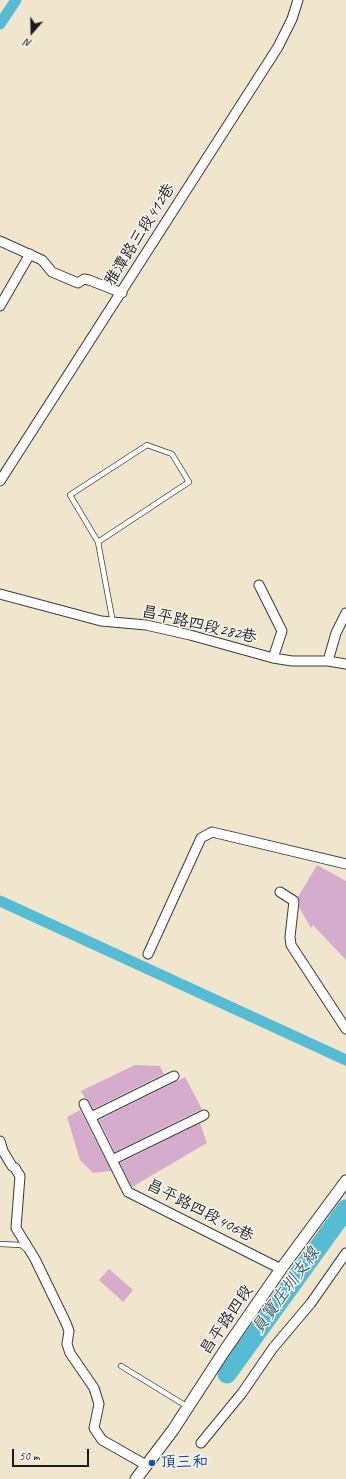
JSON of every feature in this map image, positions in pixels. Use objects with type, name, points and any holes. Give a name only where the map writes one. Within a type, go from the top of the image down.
[{"type":"street","name":"雅潭路三段412巷","points":[[0,481],[122,292],[233,115],[278,47],[292,19],[298,0]]},
{"type":"street","points":[[0,241],[42,260],[52,272],[78,283],[84,279],[122,292]]},
{"type":"street","points":[[0,306],[30,254]]},
{"type":"street","points":[[259,585],[282,631],[273,658]]},
{"type":"street","name":"昌平路四段282巷","points":[[0,594],[101,621],[146,624],[273,658],[292,661],[328,661],[346,664]]},
{"type":"street","points":[[328,661],[336,634],[346,613]]},
{"type":"street","points":[[148,954],[201,838],[212,832],[346,864]]},
{"type":"street","points":[[280,892],[294,901],[290,937],[292,945],[346,1028]]},
{"type":"street","points":[[91,1117],[174,1076]]},
{"type":"street","name":"昌平路四段406巷","points":[[84,1104],[128,1192],[281,1269]]},
{"type":"street","points":[[112,1160],[204,1115]]},
{"type":"street","points":[[0,1141],[6,1156],[20,1176],[16,1228],[35,1259],[66,1323],[69,1331],[67,1344],[70,1352],[96,1393],[99,1404],[94,1428],[102,1440],[146,1465]]},
{"type":"street","name":"昌平路四段","points":[[136,1479],[173,1430],[225,1350],[281,1269],[346,1181]]},
{"type":"street","points":[[201,1443],[242,1393],[273,1348],[311,1303],[346,1253]]},
{"type":"lane","points":[[98,542],[189,482],[172,454],[147,445],[70,494],[98,542],[113,623]]},
{"type":"lane","points":[[0,1244],[21,1245],[35,1259]]},
{"type":"lane","points":[[121,1366],[188,1407]]},
{"type":"building","points":[[317,865],[346,881],[346,960],[313,925],[311,928],[299,907],[300,901],[298,897]]},
{"type":"building","points":[[135,1065],[160,1066],[164,1074],[93,1109],[81,1091]]},
{"type":"building","points":[[185,1077],[202,1109],[115,1152],[99,1120]]},
{"type":"building","points":[[80,1110],[111,1171],[93,1173],[80,1160],[67,1117]]},
{"type":"building","points":[[200,1123],[207,1143],[132,1187],[120,1163]]},
{"type":"building","points":[[109,1269],[133,1290],[123,1302],[99,1280]]},
{"type":"waterway","points":[[0,24],[16,0]]},
{"type":"waterway","points":[[0,901],[346,1060]]},
{"type":"waterway","name":"員寶庄圳支線","points":[[227,1374],[346,1209]]},
{"type":"place","name":"頂三和","points":[[152,1463]]}]
